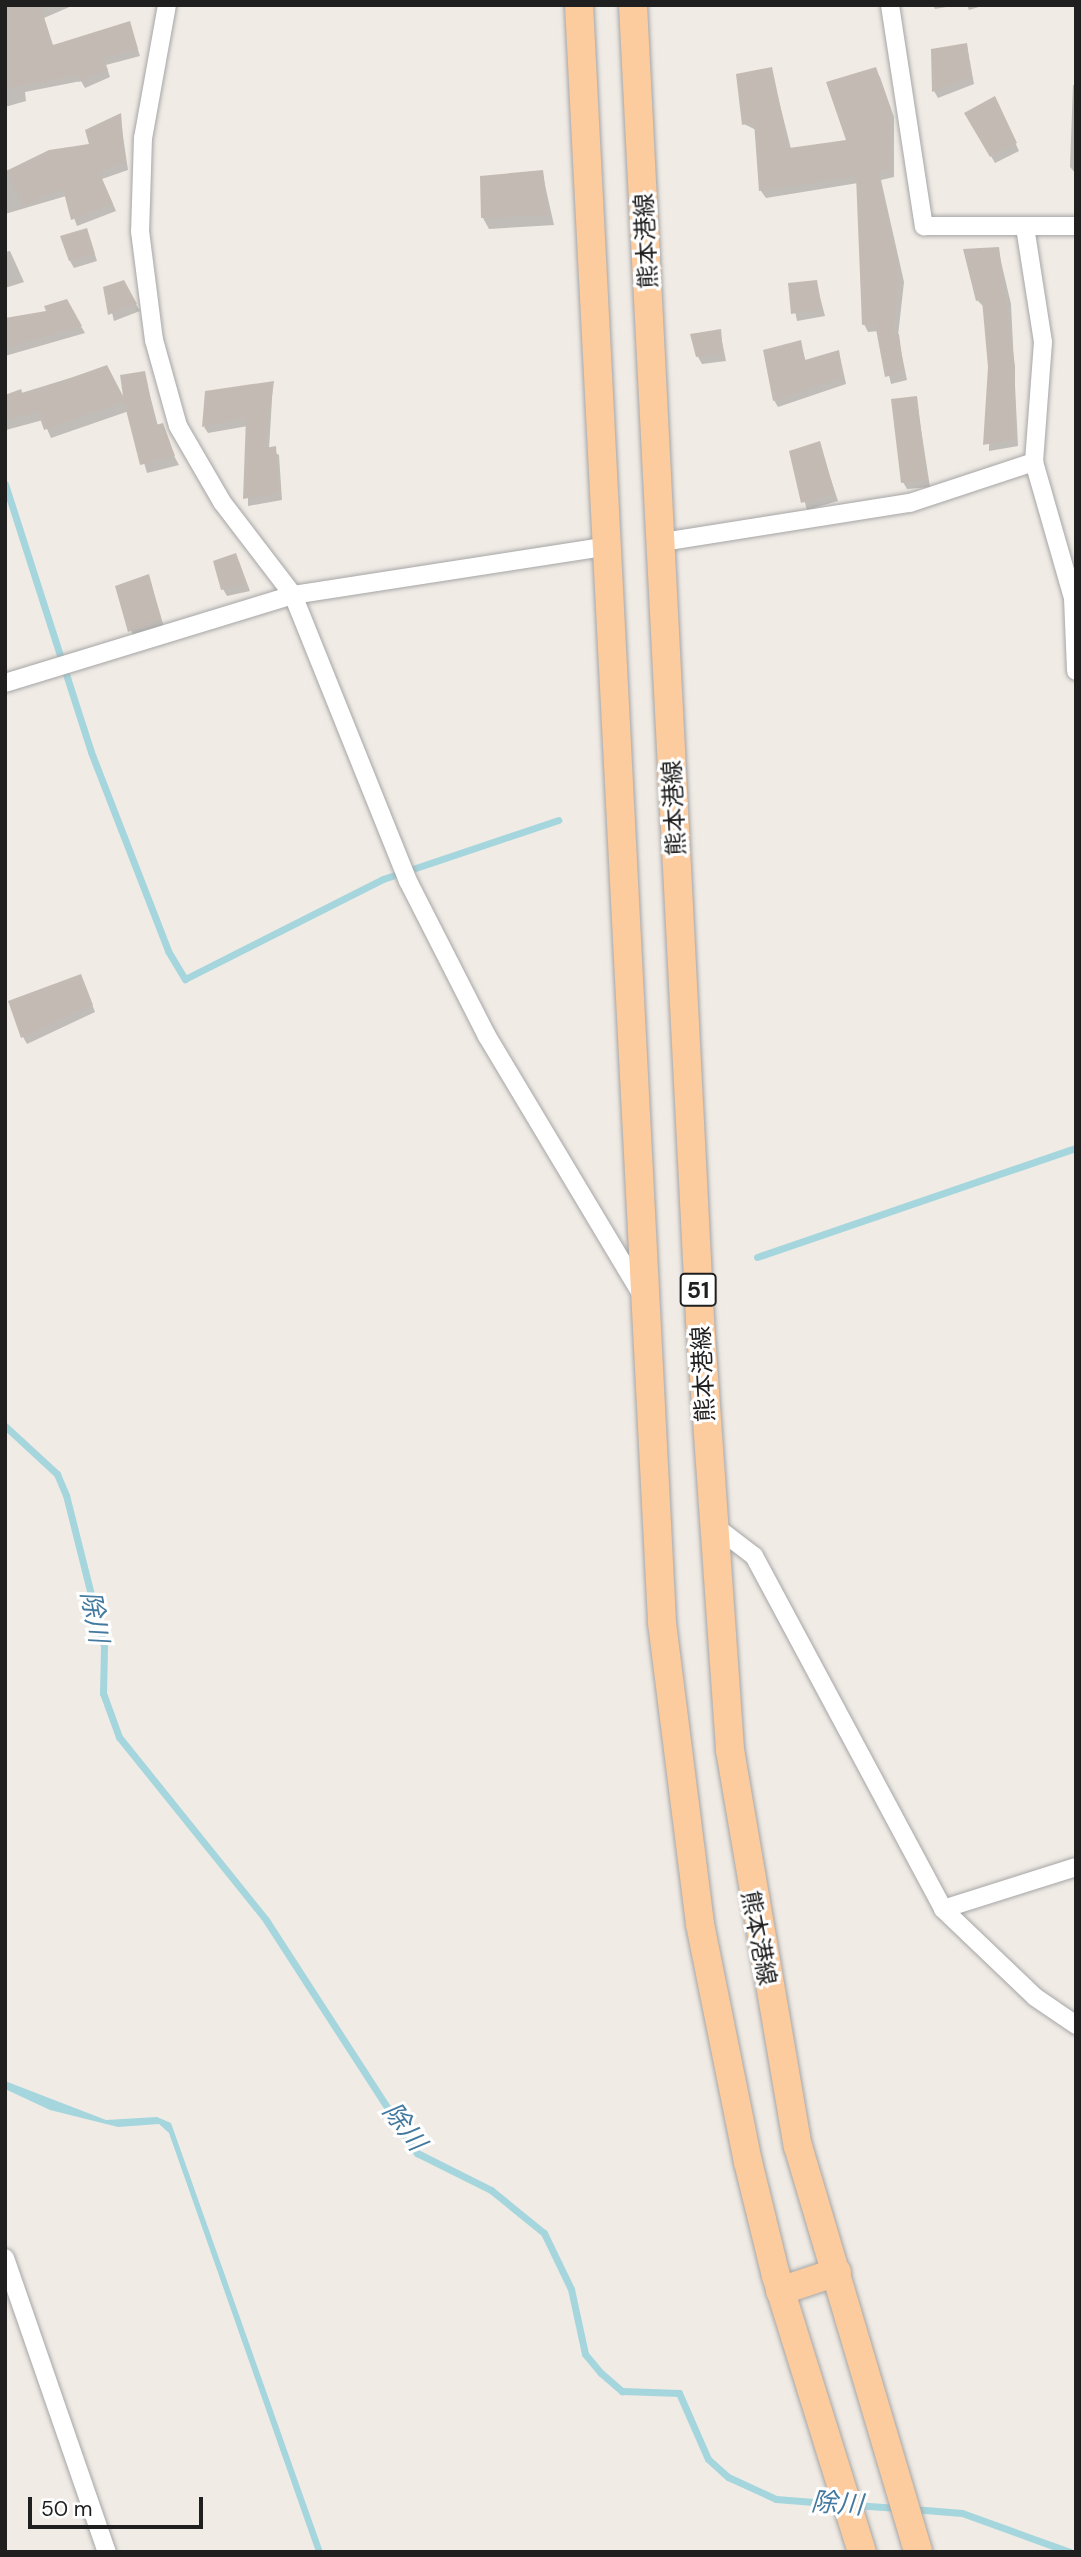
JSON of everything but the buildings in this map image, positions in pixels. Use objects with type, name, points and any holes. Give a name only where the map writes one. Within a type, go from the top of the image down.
[{"type":"main road","name":"51","points":[[579,5],[610,546],[662,1623],[688,1848],[745,2149],[780,2291],[862,2552]]},
{"type":"main road","name":"熊本港線","points":[[633,5],[663,542],[711,1523],[730,1750],[750,1895],[798,2146],[918,2552]]},
{"type":"main road","points":[[780,2291],[837,2272]]},
{"type":"street","points":[[167,5],[143,138],[140,231],[154,340],[178,426],[222,502],[293,595],[408,881],[486,1036],[645,1298]]},
{"type":"street","points":[[890,5],[914,193],[924,226],[1076,226]]},
{"type":"street","points":[[1026,227],[1043,342],[1034,461],[1073,598],[1076,671]]},
{"type":"street","points":[[663,542],[910,503],[1034,461]]},
{"type":"street","points":[[5,683],[293,595],[610,546]]},
{"type":"street","points":[[711,1523],[754,1556],[943,1909],[1035,1997],[1076,2025]]},
{"type":"street","points":[[943,1909],[1076,1867]]},
{"type":"street","points":[[5,2258],[107,2552]]},
{"type":"water","points":[[5,2081],[106,2120],[157,2117],[171,2123],[323,2552],[316,2552],[169,2133],[159,2124],[118,2127],[50,2110],[5,2089]]},
{"type":"waterway","points":[[5,484],[91,752],[168,951],[185,979],[383,879],[558,820]]},
{"type":"waterway","points":[[757,1257],[1076,1148]]},
{"type":"waterway","name":"除川","points":[[5,1426],[57,1474],[66,1495],[104,1646],[103,1693],[119,1737],[266,1920],[417,2153],[491,2190],[544,2233],[571,2289],[585,2354],[601,2373],[622,2391],[679,2393],[708,2459],[728,2477],[776,2499],[839,2504]]},
{"type":"waterway","name":"除川","points":[[854,2505],[898,2508]]},
{"type":"waterway","name":"除川","points":[[913,2509],[962,2513],[1070,2552]]}]
